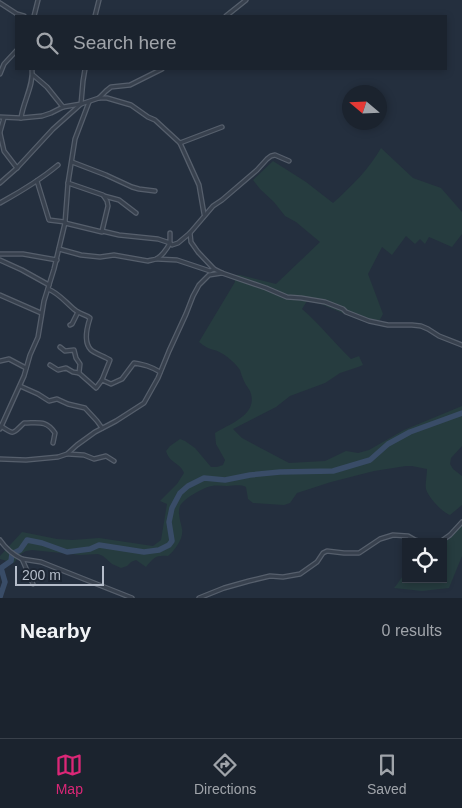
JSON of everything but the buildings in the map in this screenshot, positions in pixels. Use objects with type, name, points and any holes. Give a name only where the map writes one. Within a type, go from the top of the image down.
[{"type":"street","points":[[34,15],[38,0]]},
{"type":"street","points":[[95,15],[99,0]]},
{"type":"street","points":[[227,15],[246,0]]},
{"type":"street","points":[[0,3],[21,15]]},
{"type":"street","points":[[0,74],[2,63],[15,52]]},
{"type":"street","points":[[21,118],[33,75],[32,70]]},
{"type":"street","points":[[0,183],[17,168],[53,129],[82,104],[85,70]]},
{"type":"street","points":[[99,98],[111,87],[130,85],[160,70]]},
{"type":"street","points":[[33,75],[47,87],[62,107]]},
{"type":"street","points":[[17,168],[2,153],[0,132],[2,118],[42,116],[62,107],[82,104],[99,98],[107,98],[131,105],[148,117],[156,120],[180,143],[199,185],[204,214]]},
{"type":"street","points":[[53,444],[55,433],[46,424],[24,423],[14,432],[10,433],[1,428],[20,386],[38,337],[41,313],[65,222],[68,184],[77,131],[88,102]]},
{"type":"street","points":[[180,143],[222,128]]},
{"type":"street","points":[[37,181],[48,220],[65,222],[119,236],[158,239],[172,245],[190,233],[204,214],[256,170],[266,159],[275,155],[289,160]]},
{"type":"street","points":[[72,162],[106,174],[132,187],[155,191]]},
{"type":"street","points":[[0,203],[37,181],[58,165]]},
{"type":"street","points":[[68,184],[119,200],[136,213]]},
{"type":"street","points":[[102,231],[108,206],[103,195]]},
{"type":"street","points":[[190,233],[191,242],[198,252],[214,269],[222,273],[287,296],[325,302],[369,321],[388,325],[421,326],[462,346]]},
{"type":"street","points":[[156,259],[167,250],[170,243],[170,234]]},
{"type":"street","points":[[59,249],[89,256],[104,257],[114,255],[148,261],[152,259],[177,260],[210,270],[214,269]]},
{"type":"street","points":[[0,254],[23,254],[56,260]]},
{"type":"street","points":[[0,260],[22,270],[48,287],[78,312],[88,316],[90,318],[86,327],[87,343],[91,350],[110,360],[102,380],[96,388],[79,373],[66,368],[58,370],[50,365]]},
{"type":"street","points":[[67,454],[102,428],[144,403],[158,378],[198,285],[209,275],[222,273]]},
{"type":"street","points":[[0,295],[41,313]]},
{"type":"street","points":[[70,325],[78,312]]},
{"type":"street","points":[[60,347],[65,351],[74,350],[80,364],[79,373]]},
{"type":"street","points":[[0,361],[10,359],[26,368]]},
{"type":"street","points":[[102,380],[111,384],[122,379],[134,363],[142,363],[160,372]]},
{"type":"street","points":[[20,386],[49,401],[57,399],[85,408],[102,428]]},
{"type":"street","points":[[0,460],[26,460],[58,457],[67,454],[84,455],[94,459],[106,456],[114,461]]},
{"type":"street","points":[[446,538],[462,522]]},
{"type":"street","points":[[200,598],[224,588],[249,581],[270,576],[283,577],[300,574],[317,562],[323,552],[353,554],[359,553],[380,539],[393,535],[412,538]]},
{"type":"street","points":[[0,540],[12,554],[22,559],[41,562],[132,598]]},
{"type":"street","points":[[22,559],[33,584]]},
{"type":"green space","points":[[381,148],[413,178],[441,188],[462,212],[462,234],[452,247],[429,237],[425,244],[420,239],[415,244],[406,236],[392,255],[382,247],[368,274],[383,314],[377,325],[359,320],[321,304],[307,301],[302,309],[351,359],[359,356],[363,365],[340,373],[325,383],[290,396],[276,407],[233,429],[242,438],[289,463],[325,461],[346,451],[358,453],[369,450],[404,430],[462,406],[462,446],[451,458],[450,464],[462,476],[462,505],[450,515],[444,511],[427,492],[427,469],[412,466],[374,471],[331,482],[297,493],[290,503],[284,505],[253,503],[248,499],[246,487],[243,486],[214,486],[199,491],[182,503],[179,512],[182,536],[178,544],[168,556],[156,557],[146,567],[136,560],[121,568],[98,554],[80,555],[32,550],[21,554],[14,563],[0,559],[0,556],[22,532],[57,539],[99,538],[153,546],[161,540],[167,504],[160,501],[177,484],[184,473],[166,451],[180,439],[195,448],[211,467],[223,465],[225,460],[216,444],[215,433],[246,413],[252,401],[240,370],[223,354],[199,342],[235,282],[234,275],[276,284],[320,242],[296,222],[285,216],[253,180],[273,161],[306,182],[333,203],[359,177]]},
{"type":"green space","points":[[462,525],[462,556],[449,588],[422,591],[394,588],[402,577],[402,583],[447,583],[448,540]]},
{"type":"waterway","points":[[0,597],[5,582],[1,568],[11,561],[12,554],[20,550],[27,540],[67,552],[90,549],[99,545],[144,552],[159,550],[169,545],[172,541],[169,522],[172,508],[180,493],[188,486],[204,478],[225,480],[280,472],[333,471],[370,460],[388,444],[410,432],[462,413]]}]
